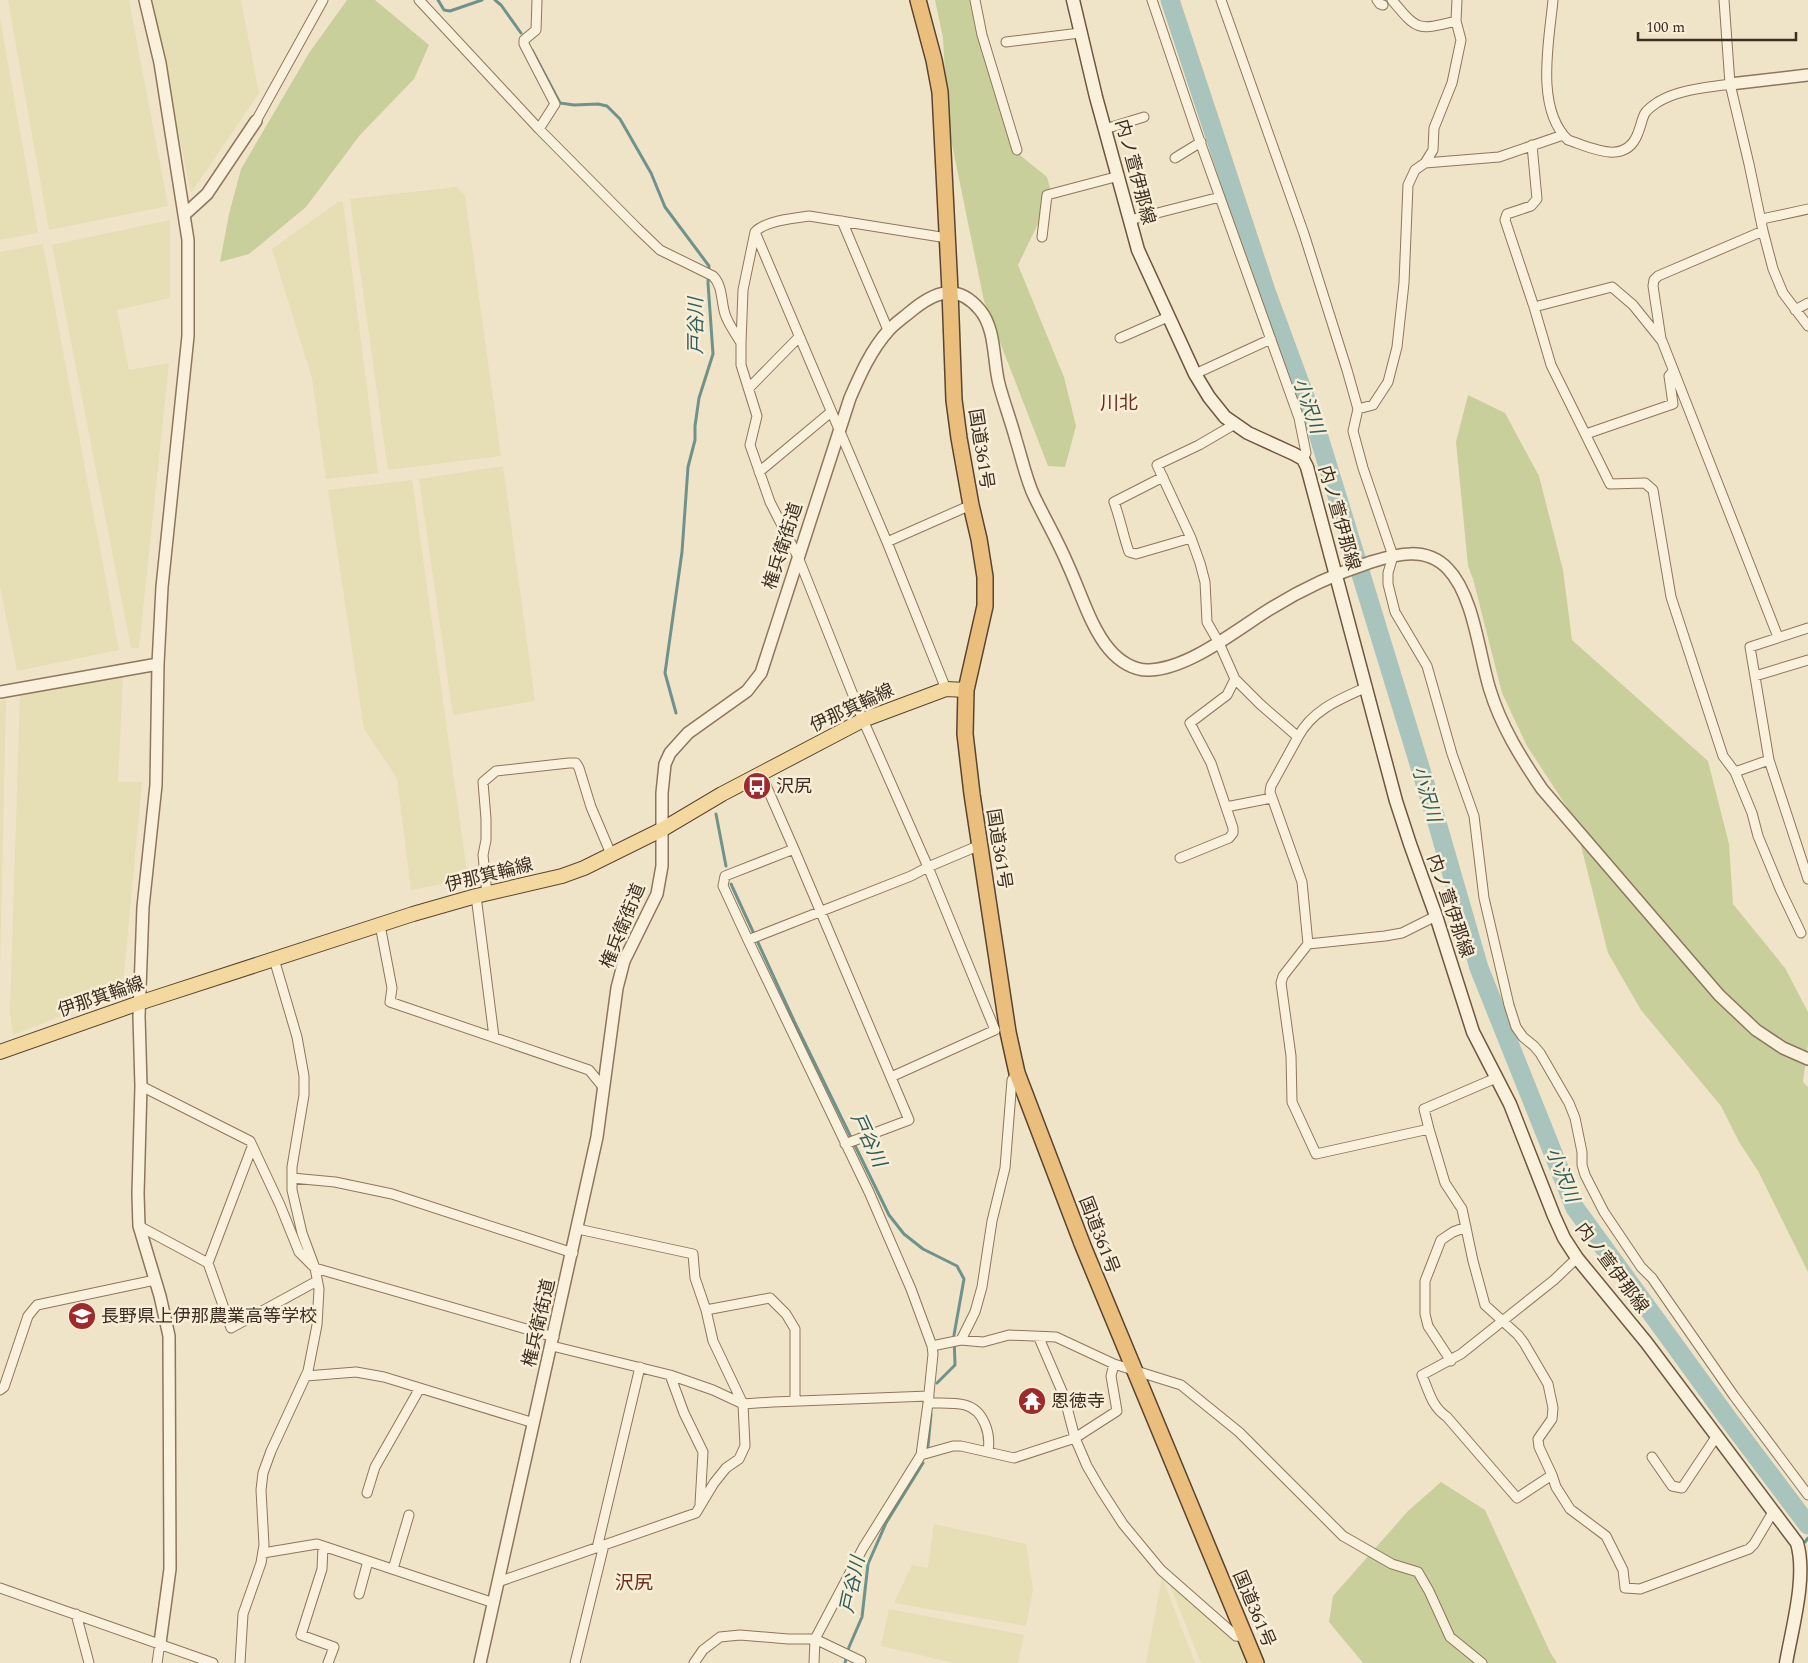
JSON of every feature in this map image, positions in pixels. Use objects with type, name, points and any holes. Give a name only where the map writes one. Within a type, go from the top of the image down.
[{"type":"highway","name":"国道361号","points":[[918,0],[934,60],[940,92],[954,400],[985,577],[985,606],[966,690],[966,734],[1002,1031],[1082,1246],[1256,1663]]},
{"type":"main road","name":"内ノ萱伊那線","points":[[1074,0],[1080,33],[1138,250],[1195,374],[1209,397],[1225,417],[1248,433],[1303,459],[1308,468],[1339,573],[1396,801],[1436,916],[1473,1032],[1510,1104],[1564,1238],[1577,1258],[1646,1342],[1797,1543],[1804,1556],[1786,1663]]},
{"type":"main road","name":"伊那箕輪線","points":[[0,1052],[139,1003],[380,925],[481,895],[562,876],[663,829],[722,794],[863,720],[946,689],[966,690]]},
{"type":"street","points":[[145,0],[160,64],[188,240],[188,336],[162,587],[158,664],[156,785],[143,907],[139,1003],[141,1086],[138,1226],[155,1280],[169,1336],[170,1570],[157,1663]]},
{"type":"street","points":[[184,215],[208,194],[256,121],[323,0]]},
{"type":"street","points":[[419,0],[539,129],[660,250],[716,280],[721,291],[725,316],[741,343]]},
{"type":"street","points":[[536,0],[536,30],[524,40],[524,44],[555,104],[539,129]]},
{"type":"street","points":[[975,0],[982,35],[1017,150]]},
{"type":"street","points":[[1152,0],[1299,418],[1306,453],[1303,459]]},
{"type":"street","points":[[1221,0],[1304,234],[1358,409],[1353,431],[1363,468],[1393,556],[1388,573],[1388,584],[1395,612],[1431,676],[1452,754],[1474,816],[1484,898],[1516,1027],[1523,1037],[1540,1053],[1569,1103],[1576,1118],[1584,1175],[1604,1212],[1641,1268],[1652,1278],[1734,1396],[1808,1495]]},
{"type":"street","points":[[1392,0],[1410,21],[1422,28],[1430,28],[1456,21]]},
{"type":"street","points":[[1358,409],[1372,405],[1388,382],[1397,347],[1404,283],[1408,184],[1415,170],[1425,163],[1433,150],[1434,128],[1452,83],[1459,58],[1461,40],[1456,21],[1458,0]]},
{"type":"street","points":[[1553,0],[1548,61],[1548,100],[1554,120],[1568,140],[1615,153],[1631,147],[1638,133],[1642,115],[1659,101],[1680,92],[1808,75]]},
{"type":"street","points":[[1724,0],[1730,84],[1762,219],[1763,232],[1773,269],[1783,293],[1808,326]]},
{"type":"street","points":[[1006,42],[1080,33]]},
{"type":"street","points":[[1105,129],[1144,117]]},
{"type":"street","points":[[1425,163],[1499,157],[1563,135]]},
{"type":"street","points":[[1175,158],[1201,142]]},
{"type":"street","points":[[1532,145],[1537,199],[1531,206],[1507,214],[1505,220],[1552,365],[1610,484],[1645,483],[1652,490],[1671,597],[1723,756],[1735,772],[1752,813],[1758,836],[1801,933]]},
{"type":"street","points":[[1042,237],[1047,195],[1119,176]]},
{"type":"street","points":[[1130,220],[1220,197]]},
{"type":"street","points":[[1762,219],[1808,209]]},
{"type":"street","points":[[891,1077],[1002,1031],[863,720],[798,557],[770,502],[759,472],[750,445],[757,416],[741,365],[743,290],[755,232],[760,226],[809,216],[948,238]]},
{"type":"street","points":[[842,221],[888,330]]},
{"type":"street","points":[[755,232],[888,542],[946,689]]},
{"type":"street","points":[[1763,232],[1658,276],[1652,286],[1662,340],[1673,371],[1778,637]]},
{"type":"street","points":[[1534,307],[1612,287],[1633,305],[1662,340]]},
{"type":"street","points":[[950,291],[970,299],[982,313],[989,329],[998,382],[1033,494],[1061,547],[1099,636],[1109,649],[1127,664],[1141,670],[1172,665],[1218,642],[1296,594],[1339,573],[1393,556],[1415,553],[1432,558],[1448,568],[1464,592],[1490,691],[1500,717],[1519,754],[1542,789],[1719,995],[1756,1030],[1782,1048],[1808,1059]]},
{"type":"street","name":"権兵衛街道","points":[[480,1663],[573,1253],[597,1137],[617,988],[624,961],[657,894],[662,866],[662,792],[665,764],[670,753],[688,733],[748,691],[761,673],[850,398],[862,370],[888,330],[919,304],[934,295],[950,291]]},
{"type":"street","points":[[1795,310],[1808,303]]},
{"type":"street","points":[[1120,338],[1168,317]]},
{"type":"street","points":[[749,388],[799,337]]},
{"type":"street","points":[[1195,374],[1271,339]]},
{"type":"street","points":[[1586,434],[1673,404],[1669,376],[1673,371]]},
{"type":"street","points":[[759,472],[831,412]]},
{"type":"street","points":[[1235,424],[1199,445],[1157,465],[1191,538],[1205,582],[1207,622],[1235,679],[1260,704],[1298,736]]},
{"type":"street","points":[[1163,477],[1114,502],[1129,552],[1136,554],[1191,538]]},
{"type":"street","points":[[888,542],[971,505]]},
{"type":"street","points":[[1808,628],[1750,647],[1769,760],[1808,879]]},
{"type":"street","points":[[1755,676],[1808,660]]},
{"type":"street","points":[[0,692],[158,664]]},
{"type":"street","points":[[1180,858],[1230,838],[1233,833],[1233,828],[1208,756],[1190,723],[1227,695],[1235,679]]},
{"type":"street","points":[[1367,687],[1327,706],[1304,726],[1271,786],[1270,792],[1302,882],[1308,944],[1283,976],[1281,983],[1291,1056],[1292,1102],[1316,1154],[1429,1129]]},
{"type":"street","points":[[1735,772],[1769,760]]},
{"type":"street","points":[[494,1037],[481,895],[483,855],[486,840],[483,782],[496,771],[569,762],[576,763],[591,807],[611,854]]},
{"type":"street","points":[[762,774],[909,1120],[849,1142]]},
{"type":"street","points":[[1226,807],[1272,798]]},
{"type":"street","points":[[752,938],[911,876],[980,845]]},
{"type":"street","points":[[794,849],[725,876],[724,886],[752,938],[849,1142],[868,1192],[911,1289],[932,1346],[933,1354],[921,1455],[863,1548],[815,1639],[814,1663]]},
{"type":"street","points":[[1308,944],[1402,933],[1436,916]]},
{"type":"street","points":[[380,925],[392,988],[390,1002],[589,1070],[603,1087]]},
{"type":"street","points":[[240,1663],[243,1614],[263,1553],[261,1490],[263,1473],[271,1451],[306,1376],[317,1325],[318,1289],[315,1268],[302,1233],[292,1190],[292,1166],[304,1095],[304,1076],[297,1037],[274,959]]},
{"type":"street","points":[[961,1340],[975,1312],[982,1287],[992,1221],[1005,1168],[1012,1080],[1017,1073]]},
{"type":"street","points":[[1496,1078],[1424,1109],[1441,1173],[1462,1210],[1485,1305],[1524,1343],[1548,1384],[1552,1419],[1538,1439],[1539,1447],[1556,1487],[1570,1509],[1606,1536],[1623,1570],[1626,1588],[1640,1588],[1748,1549],[1754,1544],[1773,1512]]},
{"type":"street","points":[[141,1086],[250,1141],[280,1204],[299,1252],[315,1268],[553,1342],[670,1375],[713,1390],[743,1404],[795,1401],[929,1399],[964,1404],[972,1408],[986,1424],[990,1441],[988,1451]]},
{"type":"street","points":[[252,1147],[208,1263],[231,1328],[317,1281]]},
{"type":"street","points":[[292,1178],[335,1182],[392,1194],[573,1253]]},
{"type":"street","points":[[138,1226],[208,1263]]},
{"type":"street","points":[[1451,1361],[1428,1326],[1425,1314],[1425,1281],[1441,1240],[1453,1232],[1466,1227]]},
{"type":"street","points":[[498,1582],[696,1513],[714,1483],[726,1468],[739,1459],[745,1446],[743,1404],[713,1341],[706,1310],[695,1278],[693,1254],[578,1229]]},
{"type":"street","points":[[1552,1475],[1517,1498],[1447,1417],[1433,1404],[1422,1375],[1451,1361],[1554,1280],[1577,1258]]},
{"type":"street","points":[[0,1390],[4,1387],[28,1316],[37,1305],[155,1280]]},
{"type":"street","points":[[706,1310],[770,1298],[786,1314],[796,1329],[795,1401]]},
{"type":"street","points":[[932,1346],[961,1340],[983,1342],[1009,1335],[1039,1338],[1056,1337],[1114,1364],[1181,1385],[1239,1432],[1343,1536],[1392,1564],[1418,1572],[1450,1637],[1482,1663]]},
{"type":"street","points":[[1039,1338],[1064,1396],[1075,1438],[1087,1466],[1124,1524],[1161,1570],[1236,1636],[1245,1638]]},
{"type":"street","points":[[921,1455],[952,1446],[988,1451],[1014,1458],[1075,1438],[1118,1410],[1111,1376],[1114,1364]]},
{"type":"street","points":[[575,1663],[640,1367]]},
{"type":"street","points":[[306,1376],[356,1372],[384,1377],[534,1423]]},
{"type":"street","points":[[670,1375],[684,1413],[704,1452],[700,1506]]},
{"type":"street","points":[[367,1493],[375,1467],[420,1388]]},
{"type":"street","points":[[1652,1456],[1672,1486],[1682,1488],[1716,1437]]},
{"type":"street","points":[[393,1569],[409,1515]]},
{"type":"street","points":[[263,1553],[317,1544],[494,1603]]},
{"type":"street","points":[[323,1546],[322,1569],[301,1635],[334,1647],[328,1663]]},
{"type":"street","points":[[360,1594],[368,1561]]},
{"type":"street","points":[[0,1588],[213,1663]]},
{"type":"street","points":[[76,1614],[89,1663]]},
{"type":"street","points":[[694,1663],[703,1650],[720,1637],[740,1636],[815,1639],[852,1655],[861,1661]]},
{"type":"shaded area","points":[[8,0],[129,0],[168,206],[49,230]]},
{"type":"shaded area","points":[[151,0],[241,0],[259,93],[191,193]]},
{"type":"shaded area","points":[[0,18],[38,233],[0,240]]},
{"type":"shaded area","points":[[457,187],[465,196],[501,456],[388,470],[350,199]]},
{"type":"shaded area","points":[[338,202],[343,202],[378,473],[326,479],[312,378],[272,249]]},
{"type":"shaded area","points":[[170,220],[170,298],[117,310],[129,370],[169,363],[139,648],[131,648],[52,245]]},
{"type":"shaded area","points":[[43,244],[119,650],[17,671],[0,587],[0,252]]},
{"type":"shaded area","points":[[503,466],[535,701],[453,715],[419,479]]},
{"type":"shaded area","points":[[412,480],[468,879],[411,890],[397,778],[364,729],[328,490]]},
{"type":"shaded area","points":[[123,675],[118,782],[142,782],[123,984],[100,1001],[13,1035],[10,1013],[20,694]]},
{"type":"shaded area","points":[[6,700],[0,973],[0,701]]},
{"type":"shaded area","points":[[934,1524],[1026,1544],[1033,1590],[1026,1626],[894,1603],[912,1565],[928,1568]]},
{"type":"shaded area","points":[[1162,1577],[1195,1663],[1146,1663]]},
{"type":"shaded area","points":[[1168,1580],[1238,1644],[1247,1663],[1201,1663]]},
{"type":"shaded area","points":[[889,1609],[1024,1635],[1018,1663],[954,1663],[881,1646]]},
{"type":"green space","points":[[347,0],[375,0],[429,45],[414,79],[360,135],[306,207],[249,254],[220,262],[229,214],[241,169],[309,53]]},
{"type":"green space","points":[[935,0],[973,0],[982,52],[1021,156],[1047,177],[1052,195],[1018,265],[1064,377],[1076,426],[1065,467],[1048,466],[984,301],[948,125],[943,38]]},
{"type":"green space","points":[[1468,395],[1505,413],[1539,476],[1563,570],[1572,640],[1708,761],[1729,844],[1733,904],[1785,968],[1808,1012],[1808,1044],[1803,1082],[1808,1087],[1808,1272],[1758,1171],[1739,1142],[1721,1106],[1641,1010],[1608,953],[1574,818],[1527,746],[1502,693],[1468,566],[1456,442]]},
{"type":"green space","points":[[1441,1482],[1485,1510],[1550,1652],[1557,1663],[1363,1663],[1329,1622],[1333,1596],[1408,1511]]},
{"type":"waterway","name":"戸谷川","points":[[438,0],[444,10],[450,11],[482,0]]},
{"type":"waterway","name":"戸谷川","points":[[495,0],[501,5],[521,33]]},
{"type":"waterway","name":"小沢川","points":[[1170,0],[1266,291],[1315,424],[1438,826],[1479,968],[1575,1208],[1808,1525]]},
{"type":"waterway","name":"戸谷川","points":[[532,50],[560,103],[607,106],[620,119],[651,173],[665,207],[709,266],[708,283],[713,354],[699,398],[695,440],[688,467],[682,552],[665,673],[676,713]]},
{"type":"waterway","name":"戸谷川","points":[[716,814],[726,866]]},
{"type":"waterway","name":"戸谷川","points":[[731,884],[795,1023],[889,1215],[904,1234],[923,1249],[957,1266],[964,1279],[954,1335],[955,1365],[937,1383]]},
{"type":"waterway","name":"戸谷川","points":[[928,1446],[931,1414]]},
{"type":"waterway","name":"戸谷川","points":[[845,1663],[849,1647],[862,1617],[868,1564],[886,1523],[923,1463]]},
{"type":"waterway","points":[[1805,1542],[1808,1538]]},
{"type":"place","name":"沢尻","points":[[757,786]]},
{"type":"place","name":"長野県上伊那農業高等学校","points":[[82,1316]]},
{"type":"place","name":"恩徳寺","points":[[1032,1401]]},
{"type":"district","name":"川北","points":[[1119,403]]},
{"type":"district","name":"沢尻","points":[[634,1583]]}]
